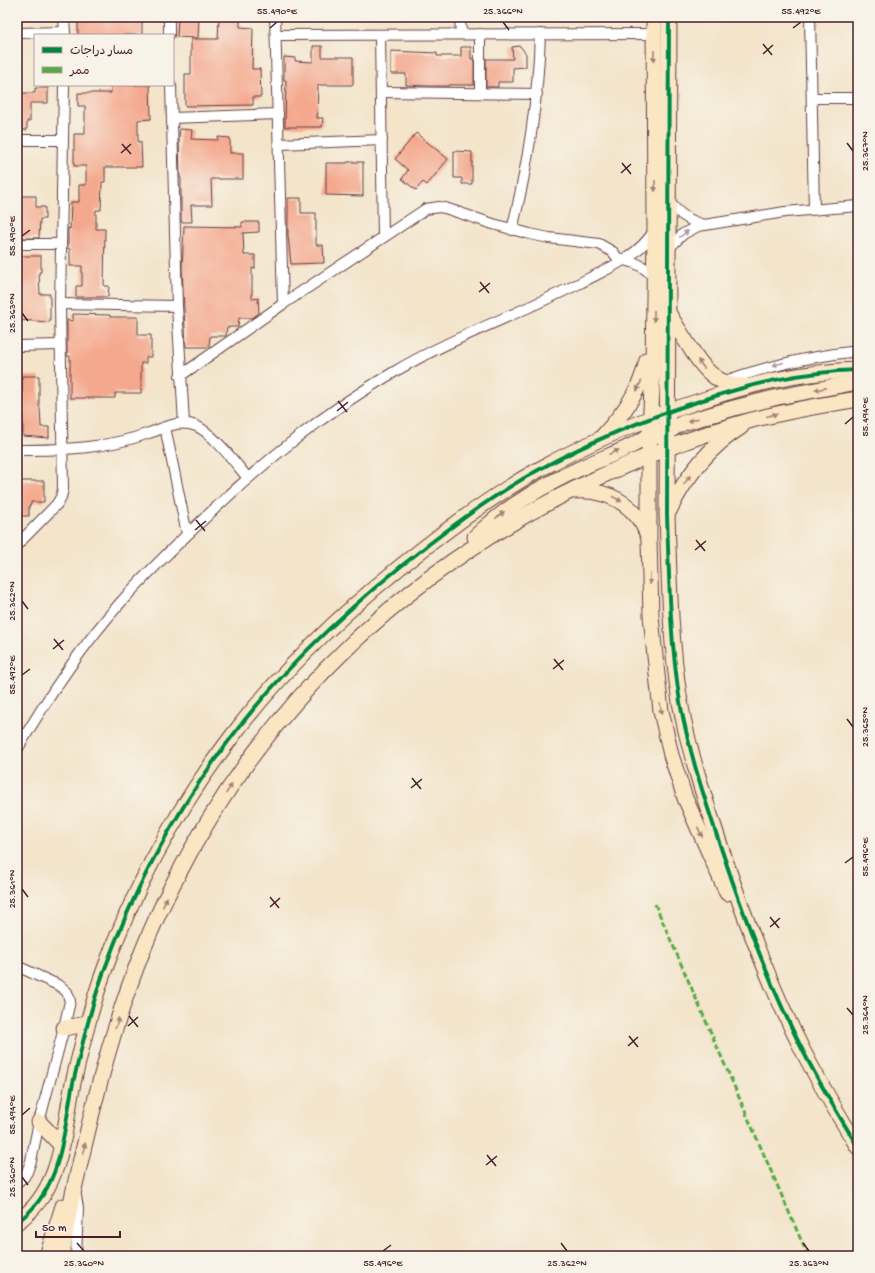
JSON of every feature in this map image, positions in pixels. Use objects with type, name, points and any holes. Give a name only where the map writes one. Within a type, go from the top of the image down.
[{"type":"street","points":[[17,33],[65,33],[64,17]]},
{"type":"street","points":[[169,17],[169,34]]},
{"type":"street","points":[[275,17],[283,304]]},
{"type":"street","points":[[460,17],[461,34]]},
{"type":"street","points":[[654,17],[655,230],[649,540],[651,615],[661,711],[670,755],[685,798],[742,926],[764,965]]},
{"type":"street","points":[[668,17],[669,202],[667,514],[673,651],[681,704],[686,730],[713,823],[739,902],[764,965],[803,1051],[858,1147]]},
{"type":"street","points":[[810,17],[814,209]]},
{"type":"street","points":[[380,34],[383,237]]},
{"type":"street","points":[[480,34],[480,93]]},
{"type":"street","points":[[512,230],[527,162],[537,94],[540,34]]},
{"type":"street","points":[[276,35],[654,34]]},
{"type":"street","points":[[17,545],[57,504],[63,489],[60,304],[64,86]]},
{"type":"street","points":[[171,86],[177,306],[184,424]]},
{"type":"street","points":[[382,92],[537,94]]},
{"type":"street","points":[[812,98],[858,98]]},
{"type":"street","points":[[172,118],[278,114]]},
{"type":"street","points":[[17,140],[62,140]]},
{"type":"street","points":[[279,144],[382,140]]},
{"type":"street","points":[[669,202],[678,213],[684,217],[691,221],[705,225]]},
{"type":"street","points":[[668,252],[672,245],[683,234],[698,226],[814,209],[858,206]]},
{"type":"street","points":[[180,376],[283,304],[426,209],[439,207],[512,230],[549,238],[599,244],[613,252],[622,261],[638,263],[654,278]]},
{"type":"street","points":[[17,750],[48,698],[96,632],[135,587],[188,534],[274,455],[329,413],[395,371],[465,336],[545,301],[622,261],[639,250],[648,241],[655,230]]},
{"type":"street","points":[[17,244],[61,244]]},
{"type":"street","points":[[60,304],[177,306]]},
{"type":"street","points":[[668,313],[703,368],[722,382],[738,386],[746,386]]},
{"type":"street","points":[[600,439],[627,406],[636,392],[643,376],[653,336]]},
{"type":"street","points":[[17,346],[60,345]]},
{"type":"street","points":[[722,382],[748,372],[789,362],[831,354],[858,351]]},
{"type":"street","points":[[17,1230],[42,1198],[49,1185],[62,1146],[72,1089],[87,1024],[104,970],[118,935],[162,843],[213,762],[235,732],[269,691],[311,647],[353,606],[398,568],[473,511],[541,468],[600,439],[668,411],[746,386],[802,374],[858,370]]},
{"type":"street","points":[[650,454],[654,446],[668,432],[683,423],[778,397],[858,382]]},
{"type":"street","points":[[62,1256],[74,1186],[102,1075],[121,1010],[142,954],[170,890],[201,833],[252,756],[308,687],[364,631],[393,606],[452,561],[514,520],[565,492],[668,447],[751,420],[858,399]]},
{"type":"street","points":[[452,561],[483,529],[530,494],[556,479],[633,444],[650,434],[659,426],[668,411]]},
{"type":"street","points":[[667,514],[684,484],[702,460],[725,438],[751,420]]},
{"type":"street","points":[[17,450],[62,450],[115,443],[171,425],[184,424],[196,426],[207,433],[248,478]]},
{"type":"street","points":[[165,427],[188,534]]},
{"type":"street","points":[[565,492],[580,490],[594,491],[604,493],[619,500],[636,514],[646,531],[649,540]]},
{"type":"street","points":[[17,966],[60,986],[67,992],[70,1001],[70,1006],[39,1122],[31,1161],[24,1177],[17,1182]]},
{"type":"street","points":[[64,1028],[87,1024]]},
{"type":"street","points":[[39,1122],[62,1146]]},
{"type":"street","points":[[47,1256],[64,1204],[74,1186]]},
{"type":"street","points":[[74,1186],[78,1208],[76,1256]]},
{"type":"street","points":[[17,1222],[33,1210]]},
{"type":"building","points":[[78,17],[142,17],[142,34],[78,34]]},
{"type":"building","points":[[178,17],[199,17],[198,38],[177,37]]},
{"type":"building","points":[[219,17],[240,17],[240,27],[253,28],[252,69],[260,69],[261,97],[253,97],[253,105],[185,106],[185,74],[191,74],[191,39],[218,39]]},
{"type":"building","points":[[313,46],[322,46],[322,57],[353,57],[353,85],[318,85],[317,118],[323,118],[322,127],[285,127],[286,80],[284,80],[284,57],[295,58],[295,61],[313,62]]},
{"type":"building","points":[[520,46],[526,54],[526,67],[513,68],[513,82],[498,82],[498,87],[486,87],[486,59],[513,59],[512,47]]},
{"type":"building","points":[[461,47],[471,47],[471,59],[474,59],[474,85],[406,85],[406,74],[391,74],[391,51],[437,53],[437,56],[461,56]]},
{"type":"building","points":[[111,86],[150,86],[151,119],[138,120],[138,142],[141,142],[142,167],[105,167],[105,182],[102,182],[101,210],[96,210],[96,229],[105,229],[104,286],[109,286],[108,297],[76,297],[76,286],[82,286],[82,266],[70,266],[68,228],[70,229],[71,202],[79,202],[79,185],[86,185],[86,166],[74,166],[74,134],[85,134],[85,106],[78,106],[78,93],[111,93]]},
{"type":"building","points":[[35,88],[48,88],[48,103],[30,103],[30,121],[27,121],[27,130],[17,130],[17,93],[35,93]]},
{"type":"building","points":[[180,129],[192,130],[191,139],[218,140],[218,137],[230,138],[230,153],[243,153],[243,179],[211,179],[212,205],[191,205],[192,222],[181,222]]},
{"type":"building","points":[[416,133],[448,159],[427,185],[423,182],[416,190],[402,179],[408,170],[395,159]]},
{"type":"building","points":[[454,151],[472,152],[472,184],[462,184],[462,178],[454,178]]},
{"type":"building","points":[[363,162],[363,196],[326,195],[326,163]]},
{"type":"building","points":[[17,196],[36,196],[36,207],[45,207],[45,219],[40,219],[39,238],[17,238]]},
{"type":"building","points":[[288,198],[301,198],[301,213],[316,213],[316,245],[323,245],[324,263],[291,264],[288,235]]},
{"type":"building","points":[[242,222],[259,222],[259,232],[243,233],[244,255],[255,255],[255,269],[252,268],[252,299],[258,298],[259,313],[252,318],[239,318],[238,327],[227,327],[226,336],[210,336],[209,347],[186,347],[182,268],[184,226],[242,227]]},
{"type":"building","points":[[17,256],[41,256],[41,272],[39,272],[40,294],[50,294],[50,322],[17,320]]},
{"type":"building","points":[[73,314],[110,315],[110,317],[138,317],[138,335],[151,335],[151,357],[146,357],[146,363],[141,363],[141,393],[115,393],[115,398],[70,398],[70,356],[67,356],[67,320],[73,321]]},
{"type":"building","points":[[22,376],[39,376],[39,407],[41,427],[49,427],[49,438],[23,436]]},
{"type":"building","points":[[17,481],[44,481],[44,502],[31,502],[31,505],[29,505],[29,516],[21,516],[21,509],[17,508]]},
{"type":"marked path","points":[[655,904],[808,1256]]},
{"type":"cycle path","points":[[669,17],[667,514],[672,632],[680,702],[688,739],[703,794],[758,951],[803,1051],[858,1147]]},
{"type":"cycle path","points":[[17,1222],[32,1209],[44,1194],[52,1177],[63,1140],[73,1083],[95,998],[116,940],[158,850],[192,793],[230,739],[274,685],[322,635],[401,566],[469,514],[525,477],[560,458],[642,421],[725,393],[781,379],[818,373],[858,370]]}]
